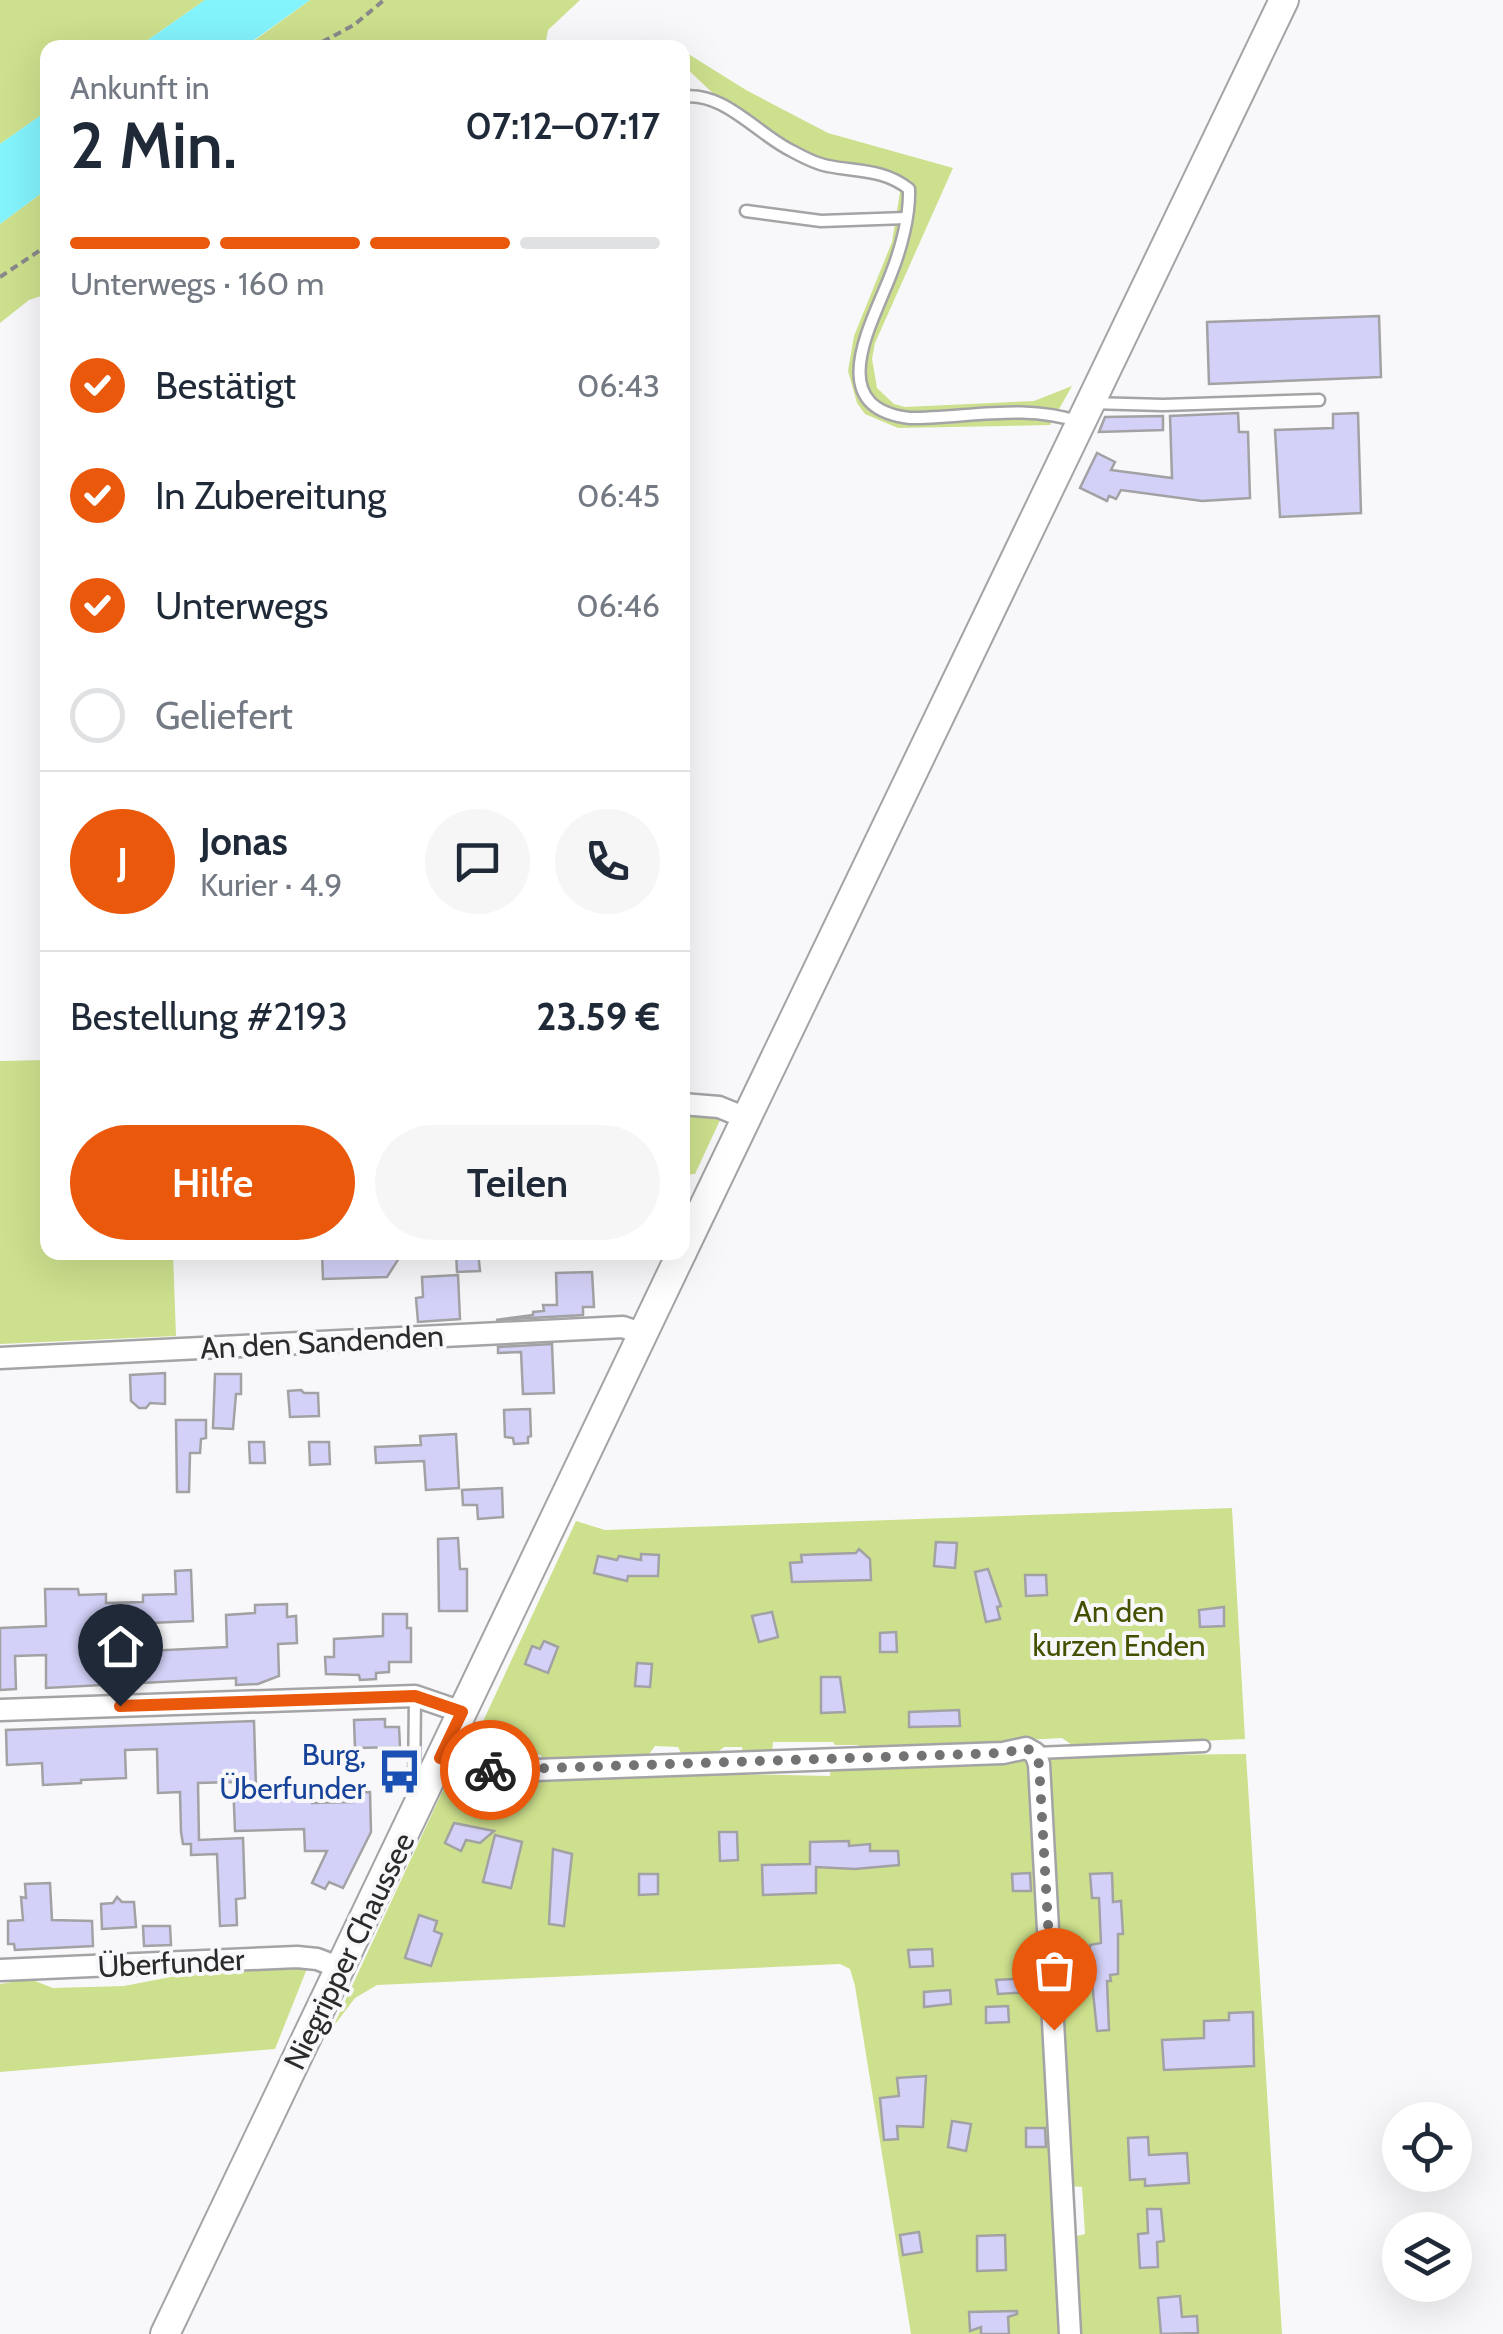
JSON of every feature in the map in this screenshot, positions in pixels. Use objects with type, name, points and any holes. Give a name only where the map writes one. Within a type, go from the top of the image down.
[{"type":"main road","name":"Niegripper Chaussee","points":[[690,1235],[1284,0]]},
{"type":"main road","name":"Niegripper Chaussee","points":[[165,2334],[678,1260]]},
{"type":"street","points":[[690,1105],[719,1107],[746,1118]]},
{"type":"street","name":"An den Sandenden","points":[[0,1358],[624,1328],[643,1334]]},
{"type":"street","points":[[0,1710],[415,1696],[462,1712]]},
{"type":"street","points":[[440,1758],[464,1767],[505,1771],[1003,1753],[1026,1748],[1035,1753],[1039,1764],[1070,2334]]},
{"type":"street","name":"Überfunder","points":[[0,1970],[297,1958],[317,1959],[341,1968]]},
{"type":"lane","points":[[690,96],[698,94],[788,150],[824,166],[882,173],[910,189],[894,268],[861,352],[860,377],[866,397],[874,406],[895,416],[936,418],[1319,400]]},
{"type":"lane","points":[[746,211],[821,222],[906,218]]},
{"type":"lane","points":[[409,1824],[416,1772],[415,1696]]},
{"type":"lane","points":[[1035,1753],[1204,1746]]},
{"type":"path","points":[[326,40],[354,25],[384,0]]},
{"type":"path","points":[[0,277],[40,250]]},
{"type":"green space","points":[[0,0],[205,0],[148,40],[40,40],[40,116],[0,144]]},
{"type":"green space","points":[[310,0],[580,0],[548,30],[546,40],[255,40]]},
{"type":"green space","points":[[690,55],[828,133],[953,168],[875,343],[872,359],[877,388],[894,404],[905,407],[1034,401],[1072,386],[1050,425],[898,428],[865,414],[857,403],[848,371],[854,336],[892,242],[901,186],[836,170],[736,115],[690,72]]},
{"type":"green space","points":[[40,194],[40,296],[29,300],[0,323],[0,224]]},
{"type":"green space","points":[[40,1060],[40,1260],[173,1260],[176,1336],[0,1344],[0,1061]]},
{"type":"green space","points":[[690,1111],[721,1118],[695,1174],[690,1174]]},
{"type":"green space","name":"An den kurzen Enden","points":[[1232,1508],[1245,1739],[1081,1746],[1062,1738],[1004,1741],[999,1748],[861,1749],[858,1745],[833,1742],[773,1742],[772,1754],[743,1755],[742,1747],[724,1747],[714,1755],[682,1755],[678,1747],[655,1746],[647,1757],[543,1761],[541,1755],[526,1753],[520,1764],[466,1758],[576,1521],[605,1530]]},
{"type":"green space","points":[[1246,1754],[1282,2334],[1077,2334],[1077,2236],[1085,2234],[1082,2187],[1071,2186],[1072,2159],[1066,2156],[1043,1756]]},
{"type":"green space","points":[[1020,1755],[1030,1760],[1066,2334],[911,2334],[855,1986],[850,1969],[840,1964],[377,1985],[355,1998],[333,2027],[450,1775],[461,1774],[469,1780],[586,1779],[588,1771],[830,1776],[831,1764]]},
{"type":"green space","points":[[308,1966],[275,2049],[0,2072],[0,1984],[30,1979],[53,1988],[124,1986],[207,1970]]},
{"type":"water","points":[[205,0],[310,0],[254,40],[148,40]]},
{"type":"water","points":[[40,116],[40,194],[0,224],[0,144]]},
{"type":"building","points":[[1379,316],[1381,377],[1209,384],[1207,322]]},
{"type":"building","points":[[1238,413],[1239,432],[1248,432],[1250,498],[1202,501],[1121,490],[1116,499],[1109,496],[1107,501],[1080,488],[1097,453],[1115,462],[1111,470],[1172,478],[1170,416]]},
{"type":"building","points":[[1358,413],[1361,513],[1280,517],[1275,430],[1333,428],[1333,414]]},
{"type":"building","points":[[1163,416],[1163,430],[1099,432],[1105,417]]},
{"type":"building","points":[[322,1260],[398,1260],[387,1277],[323,1279]]},
{"type":"building","points":[[456,1260],[479,1260],[480,1271],[457,1272]]},
{"type":"building","points":[[592,1272],[594,1307],[583,1307],[583,1315],[496,1320],[533,1315],[544,1311],[543,1305],[557,1305],[556,1273]]},
{"type":"building","points":[[458,1275],[460,1319],[418,1322],[416,1298],[423,1297],[422,1277]]},
{"type":"building","points":[[552,1344],[554,1393],[523,1394],[521,1352],[498,1353],[498,1347]]},
{"type":"building","points":[[165,1373],[165,1404],[150,1403],[139,1408],[131,1401],[130,1375]]},
{"type":"building","points":[[215,1374],[241,1374],[233,1429],[213,1428]]},
{"type":"building","points":[[288,1391],[318,1393],[319,1416],[290,1417]]},
{"type":"building","points":[[530,1409],[528,1443],[514,1444],[513,1438],[505,1437],[504,1410]]},
{"type":"building","points":[[176,1420],[206,1420],[206,1438],[201,1439],[200,1453],[190,1453],[189,1492],[177,1492]]},
{"type":"building","points":[[456,1434],[459,1488],[426,1490],[424,1461],[376,1463],[375,1447],[421,1445],[420,1436]]},
{"type":"building","points":[[249,1442],[264,1442],[265,1463],[250,1463]]},
{"type":"building","points":[[309,1442],[329,1442],[330,1464],[310,1465]]},
{"type":"building","points":[[502,1488],[503,1517],[478,1519],[477,1505],[463,1505],[462,1490]]},
{"type":"building","points":[[458,1538],[460,1569],[467,1569],[467,1611],[439,1611],[438,1539]]},
{"type":"building","points":[[936,1542],[957,1543],[955,1568],[934,1566]]},
{"type":"building","points":[[859,1549],[870,1559],[871,1580],[792,1582],[790,1563],[802,1562],[801,1555],[856,1553]]},
{"type":"building","points":[[641,1554],[659,1555],[658,1576],[628,1576],[627,1581],[594,1573],[598,1556],[641,1560]]},
{"type":"building","points":[[988,1569],[1001,1606],[997,1607],[1000,1619],[986,1622],[975,1572]]},
{"type":"building","points":[[191,1570],[193,1621],[107,1625],[108,1653],[227,1647],[226,1615],[255,1613],[255,1605],[287,1604],[287,1617],[296,1616],[297,1643],[278,1644],[279,1676],[258,1684],[236,1685],[236,1678],[46,1688],[46,1655],[15,1656],[16,1689],[0,1690],[0,1628],[46,1626],[45,1589],[78,1589],[79,1595],[106,1594],[106,1603],[143,1602],[143,1595],[176,1594],[175,1571]]},
{"type":"building","points":[[1025,1575],[1046,1575],[1047,1595],[1026,1596]]},
{"type":"building","points":[[1224,1607],[1224,1626],[1200,1627],[1199,1610]]},
{"type":"building","points":[[772,1612],[778,1637],[759,1642],[752,1616]]},
{"type":"building","points":[[383,1614],[407,1614],[411,1662],[389,1662],[389,1672],[376,1673],[376,1679],[326,1674],[325,1657],[334,1657],[334,1639],[383,1636]]},
{"type":"building","points":[[896,1632],[897,1652],[880,1652],[880,1633]]},
{"type":"building","points":[[544,1641],[558,1647],[548,1673],[525,1664],[532,1646],[540,1649]]},
{"type":"building","points":[[637,1663],[652,1664],[650,1687],[635,1686]]},
{"type":"building","points":[[821,1677],[840,1677],[845,1712],[821,1713]]},
{"type":"building","points":[[959,1710],[960,1726],[909,1727],[909,1712]]},
{"type":"building","points":[[385,1719],[385,1727],[399,1727],[400,1747],[355,1748],[354,1720]]},
{"type":"building","points":[[254,1721],[256,1788],[311,1787],[312,1803],[353,1802],[353,1793],[370,1792],[371,1832],[343,1888],[329,1882],[325,1889],[312,1883],[327,1851],[305,1851],[304,1829],[235,1831],[233,1782],[198,1783],[199,1840],[243,1838],[245,1898],[236,1899],[237,1925],[220,1926],[217,1854],[191,1855],[191,1844],[183,1844],[180,1792],[158,1793],[157,1749],[125,1750],[126,1778],[81,1783],[43,1785],[42,1763],[7,1765],[6,1730]]},
{"type":"building","points":[[454,1823],[494,1831],[480,1843],[466,1840],[461,1851],[445,1843]]},
{"type":"building","points":[[719,1832],[737,1832],[738,1860],[720,1861]]},
{"type":"building","points":[[495,1835],[522,1842],[511,1888],[483,1882]]},
{"type":"building","points":[[849,1841],[849,1846],[870,1844],[870,1851],[898,1851],[899,1865],[816,1867],[816,1893],[763,1895],[762,1865],[810,1864],[810,1842]]},
{"type":"building","points":[[553,1849],[572,1854],[564,1926],[549,1924]]},
{"type":"building","points":[[1030,1873],[1031,1891],[1013,1891],[1012,1874]]},
{"type":"building","points":[[1112,1873],[1113,1902],[1121,1901],[1123,1934],[1118,1934],[1118,1974],[1110,1975],[1111,1981],[1107,1981],[1109,2030],[1097,2031],[1089,1953],[1090,1945],[1101,1943],[1099,1898],[1092,1898],[1090,1874]]},
{"type":"building","points":[[639,1874],[658,1874],[658,1894],[639,1895]]},
{"type":"building","points":[[50,1883],[52,1920],[92,1921],[93,1946],[15,1950],[14,1944],[8,1944],[8,1921],[23,1920],[21,1897],[26,1898],[25,1884]]},
{"type":"building","points":[[117,1897],[122,1902],[134,1902],[136,1927],[102,1929],[101,1904],[113,1903]]},
{"type":"building","points":[[419,1915],[437,1921],[434,1931],[442,1934],[431,1966],[405,1958]]},
{"type":"building","points":[[143,1926],[170,1926],[171,1945],[144,1946]]},
{"type":"building","points":[[932,1949],[933,1966],[910,1967],[908,1950]]},
{"type":"building","points":[[1032,1978],[1032,1992],[998,1994],[996,1980]]},
{"type":"building","points":[[950,1990],[951,2004],[924,2007],[924,1992]]},
{"type":"building","points":[[1008,2006],[1009,2022],[986,2023],[986,2007]]},
{"type":"building","points":[[1253,2012],[1254,2066],[1164,2070],[1162,2040],[1204,2038],[1204,2021],[1229,2020],[1229,2013]]},
{"type":"building","points":[[926,2076],[923,2127],[897,2126],[898,2139],[884,2140],[880,2098],[899,2096],[897,2078]]},
{"type":"building","points":[[952,2121],[971,2124],[966,2151],[948,2147]]},
{"type":"building","points":[[1026,2128],[1045,2128],[1046,2147],[1026,2147]]},
{"type":"building","points":[[1148,2137],[1149,2155],[1187,2153],[1189,2183],[1145,2186],[1145,2179],[1130,2180],[1128,2138]]},
{"type":"building","points":[[1147,2209],[1161,2209],[1164,2241],[1157,2242],[1158,2267],[1140,2268],[1138,2234],[1148,2233]]},
{"type":"building","points":[[919,2232],[922,2252],[903,2255],[900,2235]]},
{"type":"building","points":[[1005,2235],[1006,2270],[977,2271],[977,2236]]},
{"type":"building","points":[[1180,2296],[1182,2317],[1197,2316],[1198,2333],[1161,2334],[1158,2298]]},
{"type":"building","points":[[1017,2311],[1008,2317],[1009,2334],[981,2334],[981,2327],[970,2331],[969,2312]]},
{"type":"way so far","points":[[490,1770],[1003,1753],[1026,1748],[1035,1753],[1039,1764],[1054,2030]]},
{"type":"place","name":"Burg, Überfunder","points":[[399,1771]]},
{"type":"route","points":[[120,1706],[415,1696],[462,1712],[440,1758],[464,1767],[490,1770]]}]
